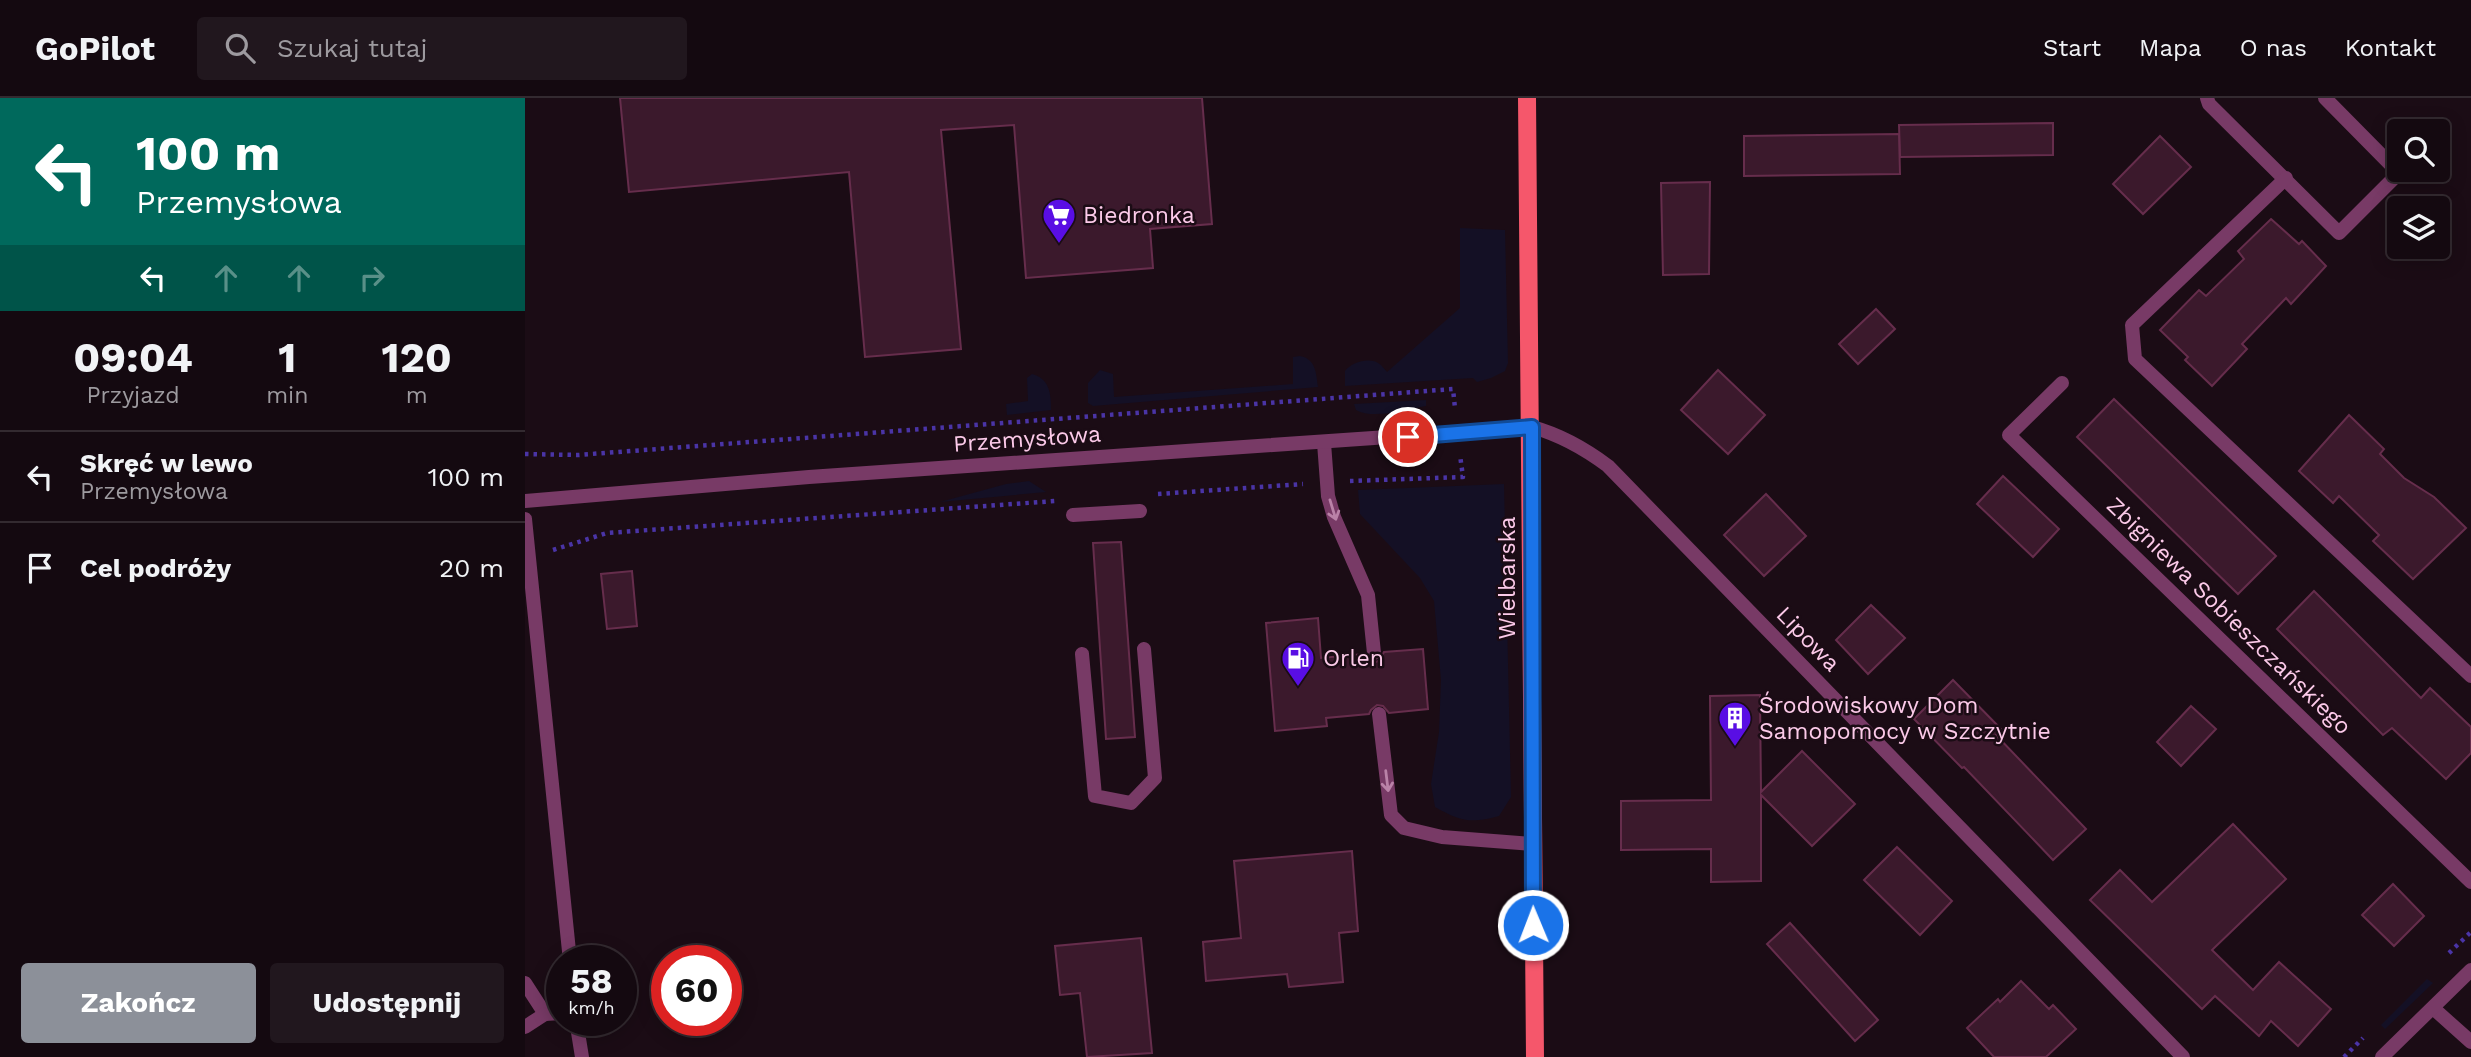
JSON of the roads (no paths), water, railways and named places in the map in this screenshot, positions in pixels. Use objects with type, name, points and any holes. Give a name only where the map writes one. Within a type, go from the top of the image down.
[{"type":"main road","name":"Wielbarska","points":[[1527,98],[1532,427],[1535,1057]]},
{"type":"street","points":[[2207,98],[2209,104],[2339,233],[2399,173],[2325,98]]},
{"type":"street","points":[[2286,178],[2132,325],[2135,359],[2471,676]]},
{"type":"street","name":"Zbigniewa Sobieszczańskiego","points":[[2062,383],[2009,435],[2471,882]]},
{"type":"street","name":"Przemysłowa","points":[[525,501],[836,475],[1532,427]]},
{"type":"street","name":"Lipowa","points":[[1532,427],[1553,432],[1583,447],[1608,466],[2183,1057]]},
{"type":"street","points":[[1324,443],[1327,482],[1334,517],[1369,595],[1374,653]]},
{"type":"street","points":[[1073,515],[1140,510]]},
{"type":"street","points":[[525,519],[568,945]]},
{"type":"street","points":[[1082,654],[1095,796],[1131,803],[1154,778],[1144,649]]},
{"type":"street","points":[[1379,714],[1391,815],[1404,828],[1442,837],[1532,844]]},
{"type":"street","points":[[2382,1057],[2471,970]]},
{"type":"street","points":[[525,983],[545,1014],[525,1027]]},
{"type":"street","points":[[2433,1008],[2471,1042]]},
{"type":"street","points":[[579,1036],[582,1057]]},
{"type":"place","name":"Biedronka","points":[[1059,245]]},
{"type":"place","name":"Orlen","points":[[1298,688]]},
{"type":"place","name":"Środowiskowy Dom Samopomocy w Szczytnie","points":[[1735,748]]}]
